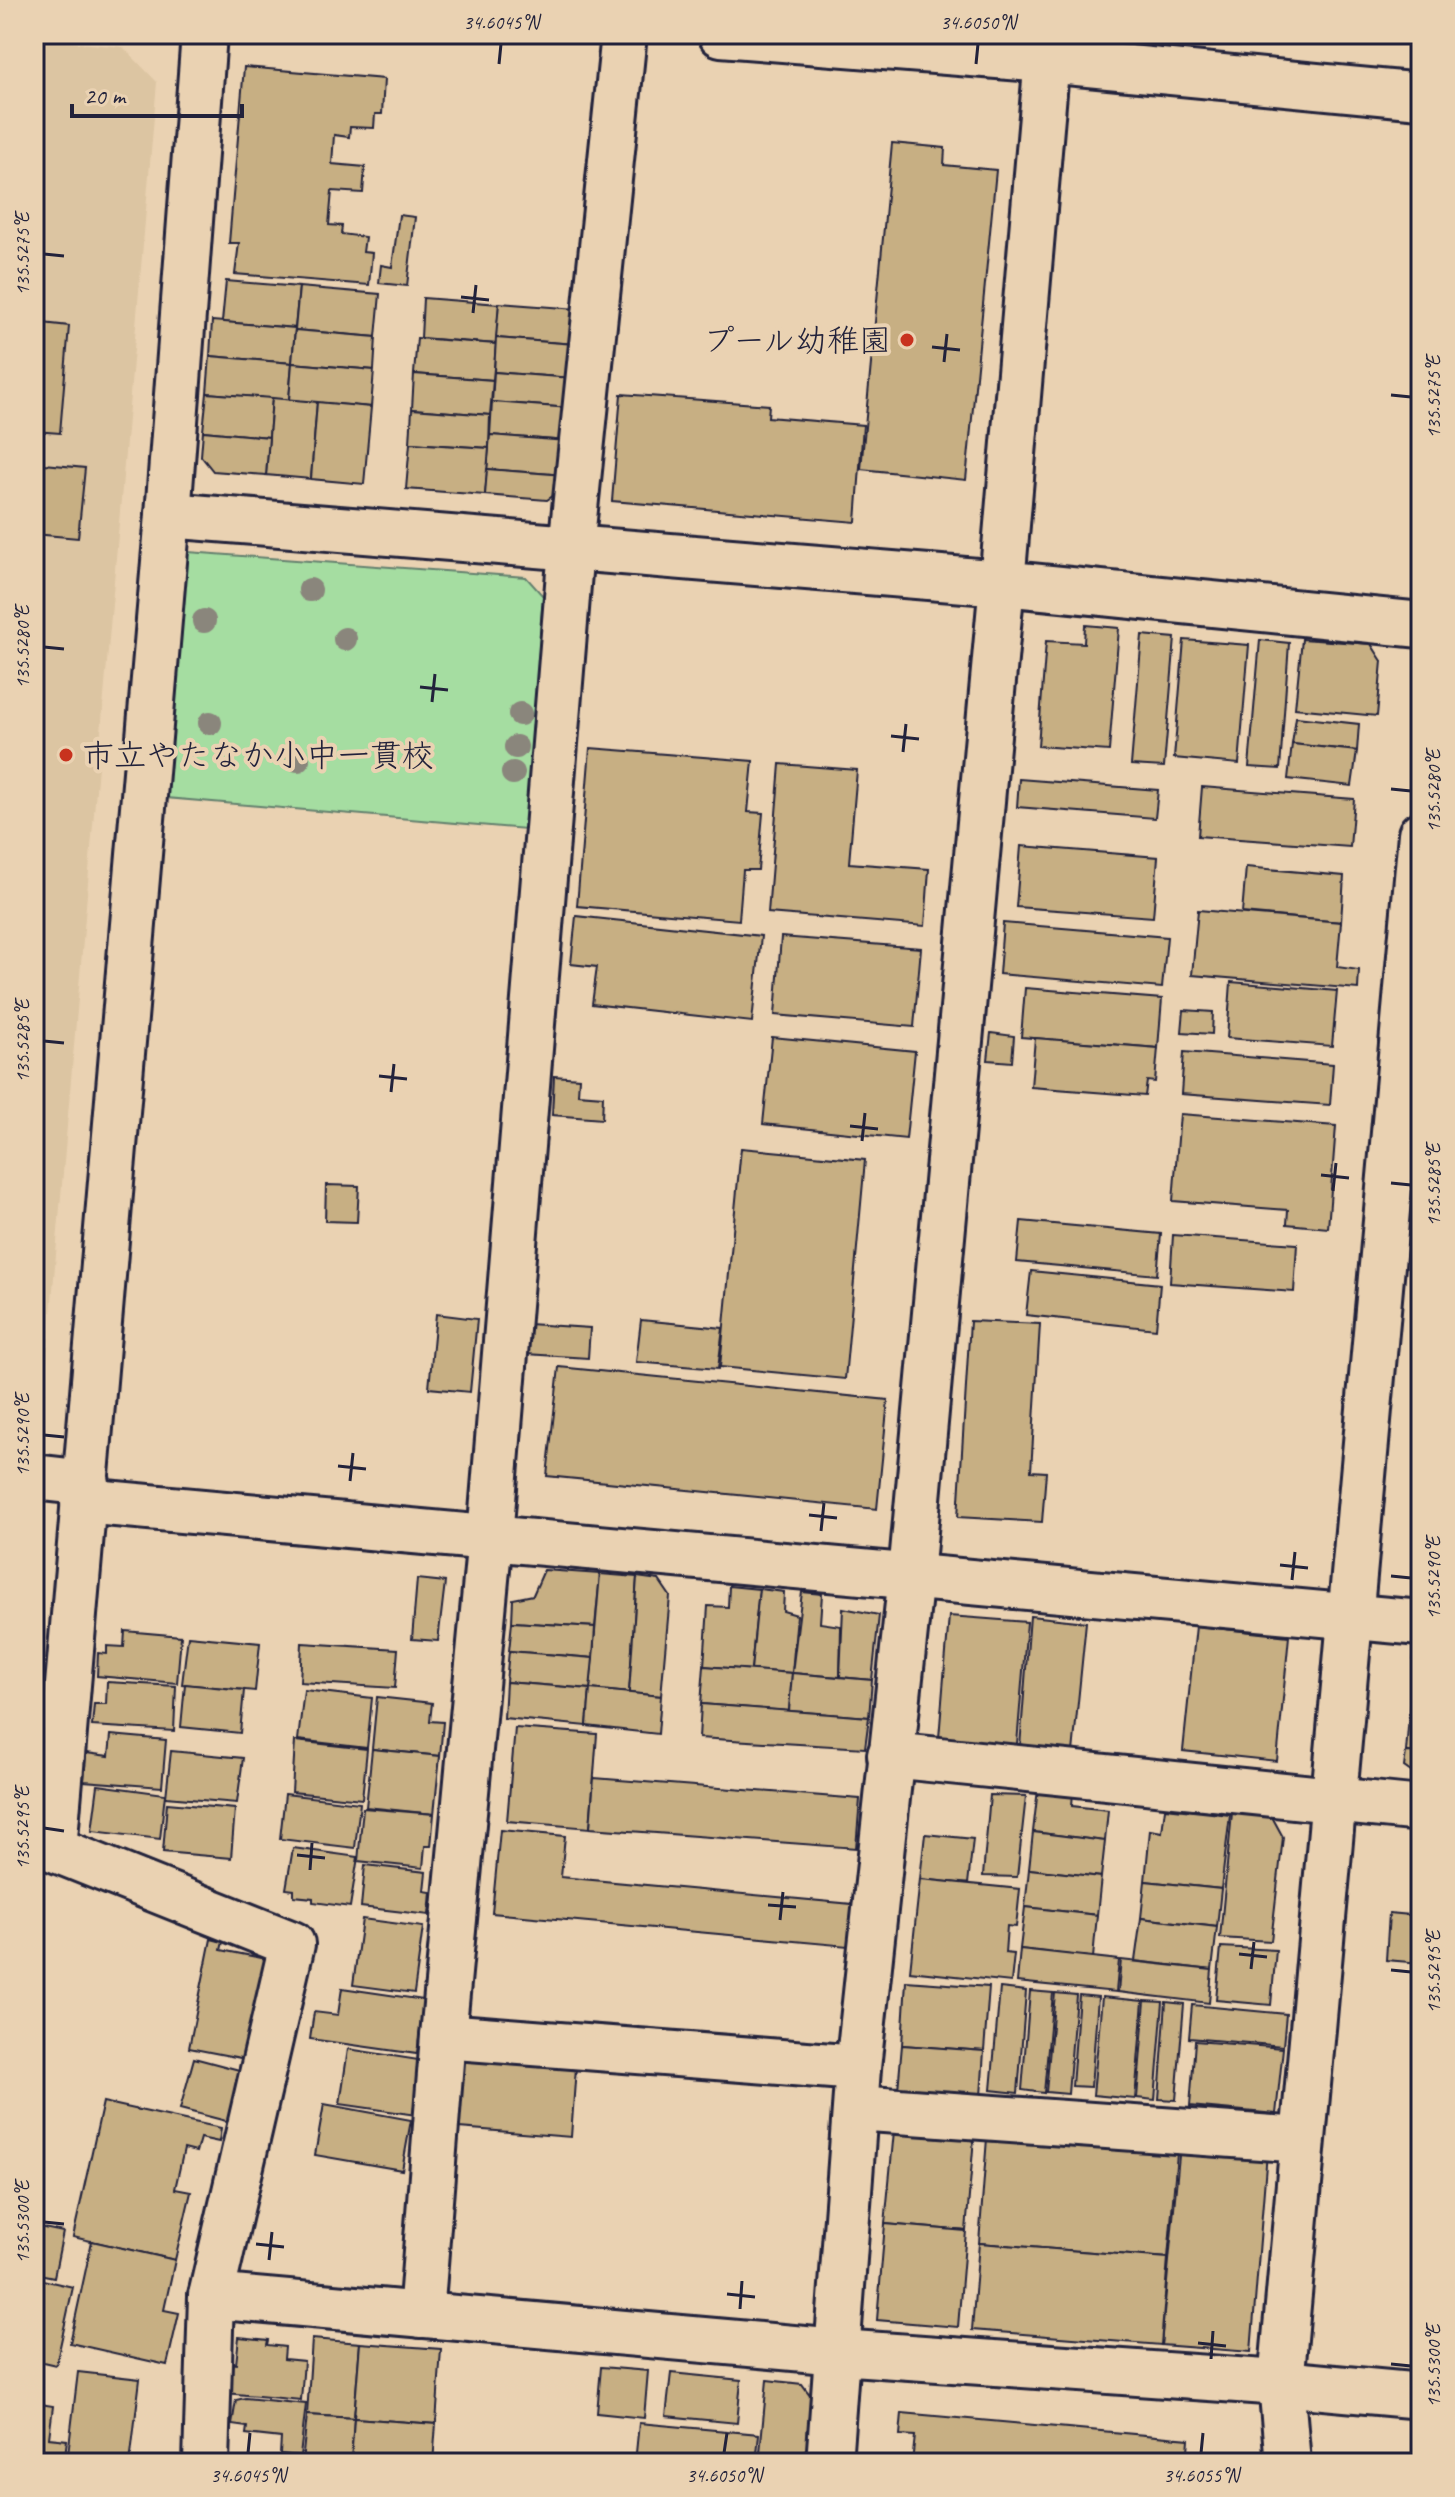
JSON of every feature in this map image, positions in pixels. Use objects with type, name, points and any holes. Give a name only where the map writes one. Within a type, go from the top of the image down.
[{"type":"street","points":[[204,34],[168,515],[85,1492],[44,1849],[292,1944],[211,2296],[206,2463]]},
{"type":"street","points":[[421,2315],[443,2036],[490,1537],[571,548],[624,34]]},
{"type":"street","points":[[721,34],[1048,47],[1421,96]]},
{"type":"street","points":[[829,2463],[857,2088],[911,1575],[1048,47]]},
{"type":"street","points":[[168,515],[1002,583],[1421,625]]},
{"type":"street","points":[[1288,2463],[1281,2383],[1421,834]]},
{"type":"street","points":[[34,1477],[85,1492],[490,1537],[1421,1623]]},
{"type":"street","points":[[890,1755],[1421,1809]]},
{"type":"street","points":[[443,2036],[1302,2140]]},
{"type":"street","points":[[211,2296],[838,2352],[1281,2383],[1421,2396]]},
{"type":"shaded area","name":"市立やたなか小中一貫校","points":[[34,39],[123,47],[157,82],[41,1428],[34,1434]]},
{"type":"green space","points":[[188,552],[526,577],[543,596],[526,829],[166,798]]},
{"type":"building","points":[[244,67],[384,79],[382,114],[375,114],[374,128],[350,127],[349,137],[334,135],[332,164],[365,167],[363,193],[332,191],[329,225],[342,226],[341,234],[365,237],[363,252],[372,253],[369,285],[235,274],[239,243],[229,243]]},
{"type":"building","points":[[892,143],[945,148],[944,165],[996,170],[966,480],[861,469]]},
{"type":"building","points":[[399,215],[415,217],[407,286],[379,283],[381,265],[392,267]]},
{"type":"building","points":[[226,281],[299,287],[295,328],[222,322]]},
{"type":"building","points":[[299,287],[380,294],[376,337],[295,330]]},
{"type":"building","points":[[423,298],[499,304],[496,344],[421,338]]},
{"type":"building","points":[[499,303],[577,309],[575,344],[496,338]]},
{"type":"building","points":[[212,321],[295,328],[292,363],[210,356]]},
{"type":"building","points":[[34,322],[69,326],[60,433],[34,431]]},
{"type":"building","points":[[295,330],[376,337],[374,370],[292,363]]},
{"type":"building","points":[[417,338],[496,344],[493,380],[414,374]]},
{"type":"building","points":[[496,338],[575,344],[572,378],[494,372]]},
{"type":"building","points":[[210,356],[292,363],[289,400],[207,393]]},
{"type":"building","points":[[292,363],[374,370],[371,407],[289,400]]},
{"type":"building","points":[[494,372],[572,378],[570,408],[492,402]]},
{"type":"building","points":[[414,374],[493,380],[490,415],[412,409]]},
{"type":"building","points":[[207,393],[272,398],[269,437],[203,431]]},
{"type":"building","points":[[621,394],[769,405],[768,417],[863,425],[856,522],[612,501]]},
{"type":"building","points":[[272,398],[317,402],[311,479],[266,475]]},
{"type":"building","points":[[317,402],[371,407],[364,484],[311,479]]},
{"type":"building","points":[[492,402],[570,408],[567,441],[490,435]]},
{"type":"building","points":[[412,409],[490,415],[489,448],[410,443]]},
{"type":"building","points":[[203,431],[269,437],[266,475],[213,471],[201,456]]},
{"type":"building","points":[[490,435],[567,441],[565,475],[487,469]]},
{"type":"building","points":[[410,443],[489,448],[485,495],[406,489]]},
{"type":"building","points":[[34,463],[85,468],[78,538],[34,534]]},
{"type":"building","points":[[487,469],[565,475],[564,488],[547,500],[485,495]]},
{"type":"building","points":[[1085,625],[1119,628],[1109,751],[1038,746],[1046,641],[1084,643]]},
{"type":"building","points":[[1142,635],[1175,638],[1164,767],[1131,765]]},
{"type":"building","points":[[1302,639],[1371,644],[1382,661],[1377,716],[1295,708]]},
{"type":"building","points":[[1184,640],[1249,645],[1239,764],[1174,758]]},
{"type":"building","points":[[1260,640],[1289,643],[1280,769],[1249,767]]},
{"type":"building","points":[[1296,717],[1359,724],[1357,751],[1292,744]]},
{"type":"building","points":[[1292,744],[1357,751],[1352,786],[1288,779]]},
{"type":"building","points":[[590,748],[753,761],[748,812],[763,813],[758,870],[743,870],[739,920],[577,906]]},
{"type":"building","points":[[780,764],[857,770],[849,863],[929,869],[925,926],[768,913]]},
{"type":"building","points":[[1019,779],[1158,790],[1155,818],[1017,807]]},
{"type":"building","points":[[1202,787],[1354,799],[1350,847],[1198,836]]},
{"type":"building","points":[[1021,846],[1158,857],[1153,917],[1016,907]]},
{"type":"building","points":[[1246,867],[1344,876],[1341,922],[1242,913]]},
{"type":"building","points":[[1198,910],[1341,922],[1337,967],[1359,970],[1358,989],[1192,975]]},
{"type":"building","points":[[576,916],[761,936],[752,1022],[592,1004],[597,967],[571,964]]},
{"type":"building","points":[[1003,923],[1167,937],[1162,988],[999,974]]},
{"type":"building","points":[[781,937],[921,948],[914,1027],[775,1015]]},
{"type":"building","points":[[1231,982],[1337,991],[1332,1046],[1227,1038]]},
{"type":"building","points":[[1025,988],[1162,999],[1158,1048],[1021,1037]]},
{"type":"building","points":[[1184,1010],[1213,1012],[1212,1034],[1182,1032]]},
{"type":"building","points":[[991,1033],[1014,1036],[1012,1062],[988,1060]]},
{"type":"building","points":[[772,1037],[915,1051],[906,1139],[763,1124]]},
{"type":"building","points":[[1035,1038],[1158,1048],[1155,1082],[1147,1081],[1145,1096],[1031,1087]]},
{"type":"building","points":[[1184,1052],[1333,1064],[1330,1105],[1181,1094]]},
{"type":"building","points":[[554,1076],[579,1078],[578,1094],[603,1096],[602,1119],[552,1115]]},
{"type":"building","points":[[1180,1114],[1336,1126],[1328,1228],[1287,1224],[1288,1210],[1173,1201]]},
{"type":"building","points":[[741,1148],[865,1160],[845,1379],[720,1367]]},
{"type":"building","points":[[326,1185],[359,1186],[357,1222],[325,1221]]},
{"type":"building","points":[[1021,1221],[1161,1234],[1157,1275],[1017,1262]]},
{"type":"building","points":[[1173,1235],[1297,1244],[1294,1292],[1170,1283]]},
{"type":"building","points":[[1031,1271],[1160,1284],[1156,1329],[1026,1315]]},
{"type":"building","points":[[436,1314],[477,1319],[470,1392],[429,1388]]},
{"type":"building","points":[[641,1320],[723,1328],[718,1369],[636,1362]]},
{"type":"building","points":[[970,1321],[1040,1324],[1031,1471],[1046,1472],[1042,1522],[958,1517]]},
{"type":"building","points":[[528,1324],[590,1328],[588,1358],[526,1354]]},
{"type":"building","points":[[559,1367],[888,1400],[877,1509],[547,1476]]},
{"type":"building","points":[[544,1570],[600,1574],[595,1627],[512,1622],[513,1599],[533,1595]]},
{"type":"building","points":[[600,1574],[637,1577],[629,1693],[590,1689]]},
{"type":"building","points":[[637,1577],[659,1580],[670,1596],[661,1696],[629,1693]]},
{"type":"building","points":[[417,1579],[445,1582],[438,1641],[412,1639]]},
{"type":"building","points":[[729,1586],[759,1589],[751,1670],[704,1666],[708,1606],[728,1607]]},
{"type":"building","points":[[759,1589],[784,1592],[783,1611],[797,1615],[792,1673],[751,1670]]},
{"type":"building","points":[[802,1592],[822,1594],[820,1623],[841,1626],[840,1677],[792,1673]]},
{"type":"building","points":[[843,1608],[879,1615],[872,1680],[840,1677]]},
{"type":"building","points":[[949,1616],[1027,1622],[1017,1744],[939,1738]]},
{"type":"building","points":[[1030,1616],[1086,1622],[1073,1752],[1020,1747]]},
{"type":"building","points":[[512,1622],[595,1627],[593,1658],[509,1651]]},
{"type":"building","points":[[1196,1626],[1289,1636],[1277,1761],[1183,1751]]},
{"type":"building","points":[[125,1631],[181,1636],[177,1683],[97,1676],[98,1653],[107,1654],[107,1646],[124,1647]]},
{"type":"building","points":[[188,1636],[260,1643],[255,1691],[182,1684]]},
{"type":"building","points":[[302,1643],[398,1649],[395,1688],[300,1682]]},
{"type":"building","points":[[1421,1650],[1421,1682],[1412,1681],[1414,1655]]},
{"type":"building","points":[[509,1651],[593,1658],[590,1689],[506,1682]]},
{"type":"building","points":[[704,1666],[792,1673],[789,1711],[701,1704]]},
{"type":"building","points":[[792,1673],[872,1680],[869,1717],[789,1711]]},
{"type":"building","points":[[1412,1681],[1421,1682],[1421,1716],[1409,1715]]},
{"type":"building","points":[[107,1682],[176,1686],[174,1731],[92,1726],[94,1704],[106,1704]]},
{"type":"building","points":[[506,1682],[590,1689],[587,1726],[504,1718]]},
{"type":"building","points":[[185,1684],[244,1690],[240,1733],[181,1727]]},
{"type":"building","points":[[590,1689],[661,1696],[658,1734],[587,1726]]},
{"type":"building","points":[[304,1690],[372,1698],[367,1748],[298,1740]]},
{"type":"building","points":[[377,1697],[432,1703],[430,1721],[443,1722],[440,1756],[372,1749]]},
{"type":"building","points":[[701,1704],[869,1717],[865,1748],[699,1738]]},
{"type":"building","points":[[1409,1715],[1421,1716],[1421,1753],[1406,1752]]},
{"type":"building","points":[[515,1728],[597,1734],[590,1828],[507,1821]]},
{"type":"building","points":[[111,1735],[166,1740],[162,1787],[84,1781],[86,1753],[109,1756]]},
{"type":"building","points":[[295,1741],[367,1749],[362,1799],[292,1792]]},
{"type":"building","points":[[372,1749],[440,1756],[434,1814],[366,1807]]},
{"type":"building","points":[[171,1751],[243,1758],[237,1803],[166,1797]]},
{"type":"building","points":[[1406,1752],[1421,1753],[1421,1779],[1404,1767]]},
{"type":"building","points":[[594,1778],[860,1799],[856,1848],[590,1828]]},
{"type":"building","points":[[98,1785],[165,1794],[160,1839],[92,1831]]},
{"type":"building","points":[[1038,1789],[1073,1792],[1072,1806],[1108,1810],[1105,1841],[1033,1832]]},
{"type":"building","points":[[285,1794],[360,1803],[355,1848],[280,1839]]},
{"type":"building","points":[[990,1795],[1026,1796],[1017,1877],[983,1876]]},
{"type":"building","points":[[167,1803],[235,1809],[231,1858],[163,1852]]},
{"type":"building","points":[[363,1808],[434,1814],[431,1846],[425,1846],[423,1868],[358,1861]]},
{"type":"building","points":[[1165,1808],[1230,1815],[1221,1889],[1145,1881],[1150,1830],[1162,1832]]},
{"type":"building","points":[[1232,1813],[1271,1815],[1283,1837],[1271,1941],[1220,1938]]},
{"type":"building","points":[[500,1830],[565,1836],[561,1877],[852,1904],[848,1946],[492,1913]]},
{"type":"building","points":[[1033,1832],[1105,1841],[1101,1877],[1029,1869]]},
{"type":"building","points":[[925,1834],[973,1839],[968,1884],[920,1879]]},
{"type":"building","points":[[293,1848],[358,1857],[350,1907],[313,1902],[313,1898],[294,1896],[294,1890],[286,1889]]},
{"type":"building","points":[[365,1865],[426,1872],[424,1891],[431,1892],[429,1915],[361,1907]]},
{"type":"building","points":[[1029,1869],[1101,1877],[1097,1915],[1025,1907]]},
{"type":"building","points":[[920,1879],[1020,1889],[1016,1927],[1007,1926],[1005,1953],[1014,1954],[1011,1982],[910,1971]]},
{"type":"building","points":[[1145,1881],[1221,1889],[1217,1927],[1141,1918]]},
{"type":"building","points":[[1025,1907],[1097,1915],[1093,1958],[1020,1949]]},
{"type":"building","points":[[1389,1913],[1421,1916],[1421,1963],[1386,1960]]},
{"type":"building","points":[[1141,1918],[1217,1927],[1212,1970],[1135,1961]]},
{"type":"building","points":[[362,1919],[423,1927],[414,1993],[353,1985]]},
{"type":"building","points":[[211,1939],[223,1942],[221,1950],[272,1960],[251,2060],[189,2048]]},
{"type":"building","points":[[1221,1947],[1276,1950],[1271,2005],[1216,2000]]},
{"type":"building","points":[[1020,1949],[1119,1960],[1116,1992],[1017,1982]]},
{"type":"building","points":[[1121,1960],[1212,1970],[1209,2003],[1118,1992]]},
{"type":"building","points":[[906,1981],[989,1987],[984,2051],[902,2045]]},
{"type":"building","points":[[342,1988],[424,2000],[417,2054],[310,2039],[314,2012],[338,2015]]},
{"type":"building","points":[[1000,1988],[1026,1991],[1018,2093],[991,2090]]},
{"type":"building","points":[[1030,1991],[1053,1993],[1044,2093],[1022,2090]]},
{"type":"building","points":[[1055,1993],[1076,1995],[1068,2094],[1046,2092]]},
{"type":"building","points":[[1079,1995],[1098,1997],[1091,2087],[1072,2086]]},
{"type":"building","points":[[1102,1997],[1143,2001],[1135,2099],[1093,2095]]},
{"type":"building","points":[[1145,2001],[1163,2002],[1155,2100],[1137,2098]]},
{"type":"building","points":[[1166,2002],[1184,2004],[1176,2100],[1159,2099]]},
{"type":"building","points":[[1192,2005],[1286,2014],[1283,2046],[1189,2038]]},
{"type":"building","points":[[1195,2041],[1283,2048],[1276,2114],[1190,2106]]},
{"type":"building","points":[[902,2045],[984,2051],[981,2096],[898,2090]]},
{"type":"building","points":[[348,2049],[425,2061],[417,2115],[340,2104]]},
{"type":"building","points":[[194,2058],[243,2071],[230,2122],[180,2109]]},
{"type":"building","points":[[464,2059],[576,2067],[571,2137],[459,2128]]},
{"type":"building","points":[[34,2099],[42,2101],[36,2139],[34,2139]]},
{"type":"building","points":[[103,2102],[221,2128],[219,2142],[200,2138],[196,2152],[184,2149],[175,2189],[191,2192],[175,2260],[73,2237]]},
{"type":"building","points":[[324,2104],[411,2120],[402,2170],[315,2155]]},
{"type":"building","points":[[894,2131],[974,2138],[966,2231],[885,2224]]},
{"type":"building","points":[[987,2138],[1177,2153],[1168,2258],[979,2243]]},
{"type":"building","points":[[1180,2145],[1267,2152],[1251,2352],[1161,2345]]},
{"type":"building","points":[[885,2224],[966,2231],[958,2327],[877,2320]]},
{"type":"building","points":[[34,2226],[63,2232],[54,2277],[34,2273]]},
{"type":"building","points":[[92,2241],[175,2260],[164,2310],[179,2313],[167,2365],[70,2343]]},
{"type":"building","points":[[979,2243],[1168,2258],[1161,2345],[972,2330]]},
{"type":"building","points":[[34,2278],[73,2287],[56,2365],[34,2360]]},
{"type":"building","points":[[239,2337],[268,2340],[267,2345],[285,2347],[284,2359],[304,2361],[301,2400],[226,2393],[228,2363],[236,2364]]},
{"type":"building","points":[[312,2339],[360,2343],[354,2418],[307,2415]]},
{"type":"building","points":[[360,2343],[441,2349],[436,2424],[354,2418]]},
{"type":"building","points":[[601,2367],[648,2371],[644,2418],[597,2413]]},
{"type":"building","points":[[78,2372],[140,2379],[130,2463],[67,2463]]},
{"type":"building","points":[[671,2373],[741,2380],[737,2423],[666,2416]]},
{"type":"building","points":[[767,2380],[802,2384],[818,2406],[812,2463],[759,2463]]},
{"type":"building","points":[[245,2398],[306,2404],[300,2456],[280,2454],[281,2438],[246,2434],[247,2427],[232,2425],[236,2400]]},
{"type":"building","points":[[34,2403],[53,2406],[49,2438],[67,2440],[64,2463],[34,2463]]},
{"type":"building","points":[[902,2413],[1189,2439],[1187,2463],[912,2463],[915,2436],[900,2435]]},
{"type":"building","points":[[307,2415],[354,2418],[351,2463],[302,2463]]},
{"type":"building","points":[[354,2418],[436,2424],[433,2463],[351,2463]]},
{"type":"building","points":[[639,2423],[759,2434],[756,2463],[635,2463]]},
{"type":"place","name":"プール幼稚園","points":[[907,340]]},
{"type":"place","name":"市立やたなか小中一貫校","points":[[66,755]]}]
